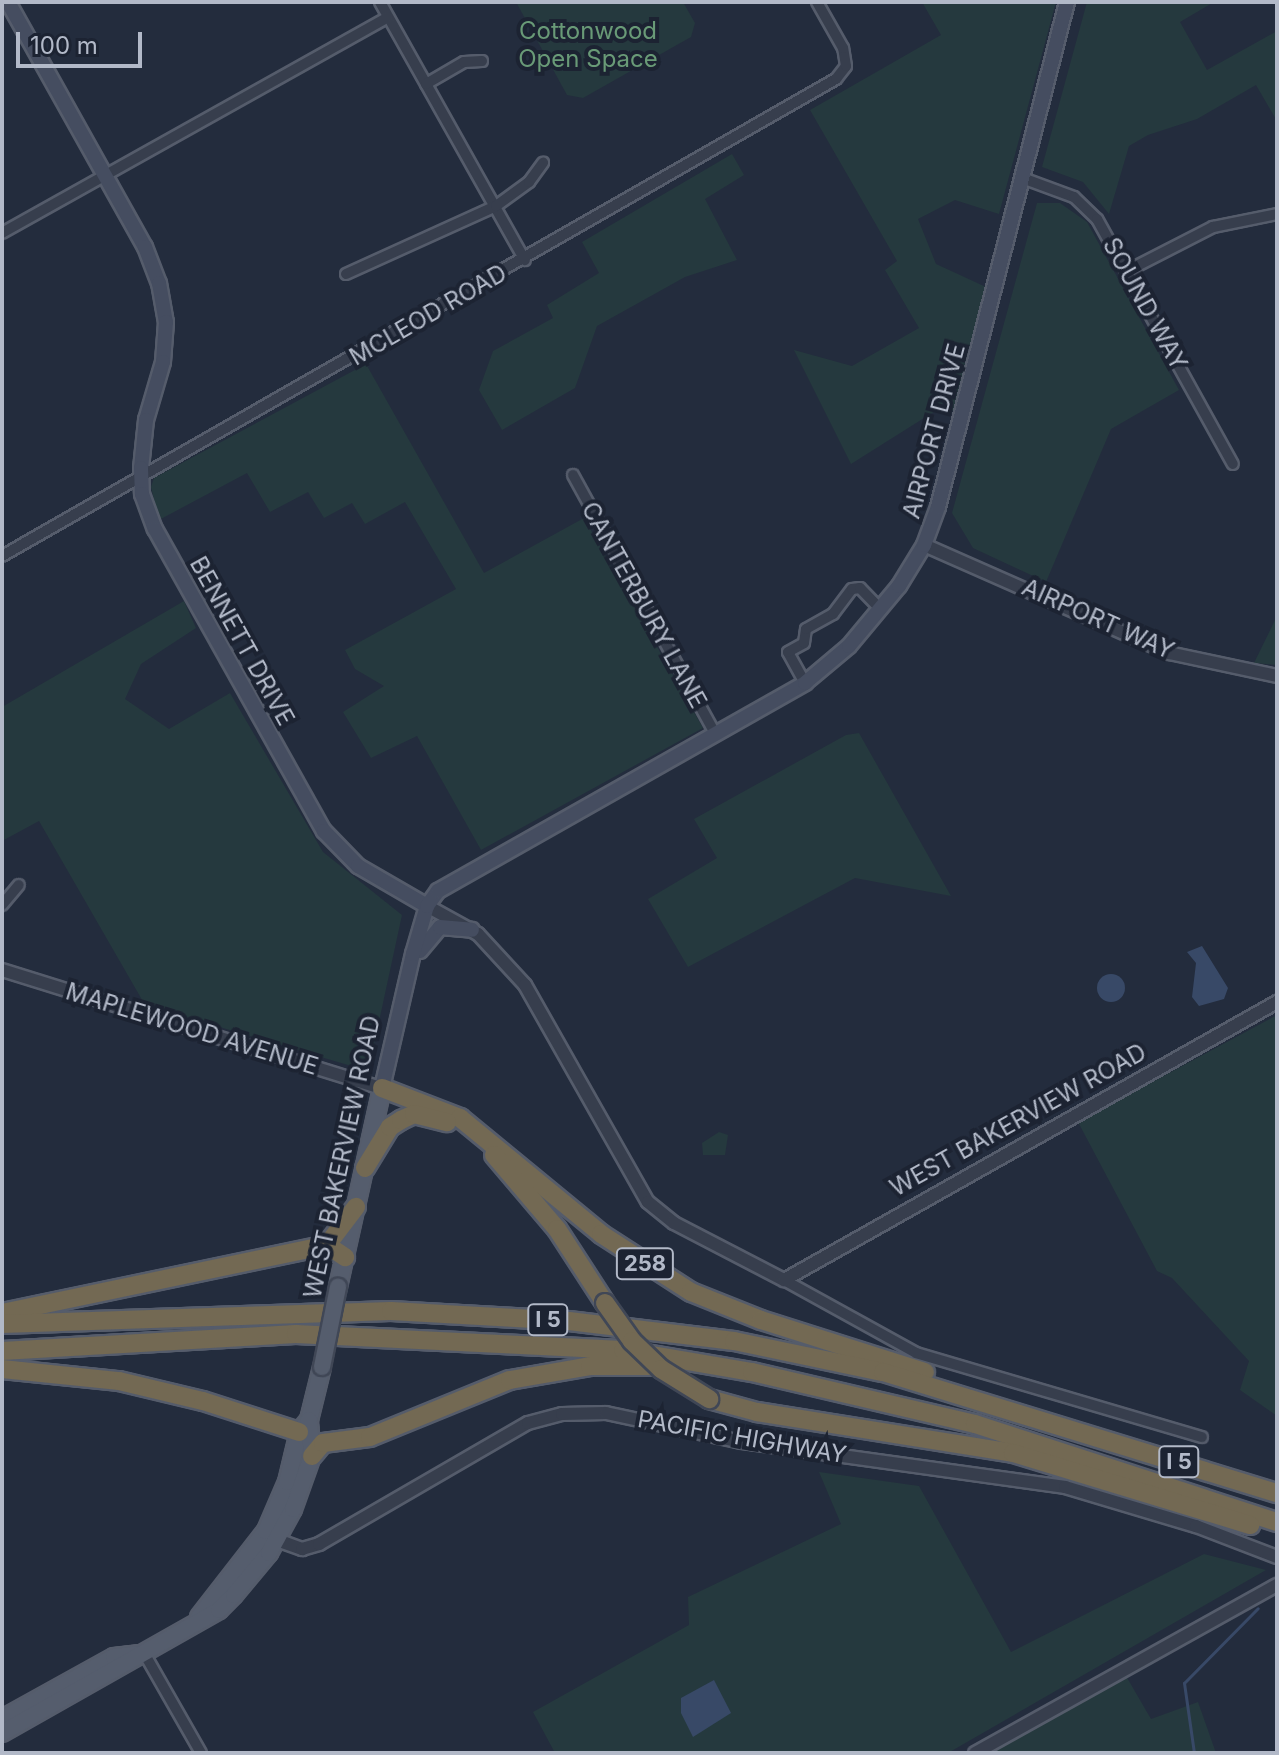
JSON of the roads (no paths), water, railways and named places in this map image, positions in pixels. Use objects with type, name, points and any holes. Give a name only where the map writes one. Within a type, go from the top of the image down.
[{"type":"highway","points":[[382,1088],[479,1142],[524,1186],[632,1341],[661,1369],[709,1399],[1013,1453],[1277,1534]]},
{"type":"highway","name":"258","points":[[382,1088],[460,1118],[601,1234],[691,1292],[1081,1430]]},
{"type":"highway","points":[[365,1168],[390,1127],[401,1120],[414,1114],[447,1122]]},
{"type":"highway","points":[[2,1313],[327,1245],[356,1207]]},
{"type":"highway","points":[[327,1245],[345,1257]]},
{"type":"highway","name":"I 5","points":[[2,1324],[391,1311],[569,1321],[734,1341],[883,1372],[1081,1430],[1277,1493]]},
{"type":"highway","name":"I 5","points":[[2,1351],[296,1334],[623,1350],[752,1372],[975,1424],[1277,1522]]},
{"type":"highway","points":[[312,1456],[323,1443],[370,1437],[497,1385],[545,1373],[620,1364],[752,1372]]},
{"type":"highway","points":[[2,1369],[132,1384],[304,1426]]},
{"type":"main road","name":"BENNETT DRIVE","points":[[8,2],[145,247],[166,322],[163,362],[146,420],[141,475],[155,529],[324,831],[358,866],[427,906]]},
{"type":"main road","name":"AIRPORT DRIVE","points":[[427,906],[457,879],[805,683],[881,610],[924,545],[1025,179],[1067,2]]},
{"type":"main road","points":[[398,891],[417,893],[457,879]]},
{"type":"main road","name":"WEST BAKERVIEW ROAD","points":[[199,1617],[266,1531],[287,1482],[322,1367],[404,983],[427,906]]},
{"type":"main road","points":[[404,983],[430,933],[446,926],[472,930]]},
{"type":"main road","name":"WEST BAKERVIEW ROAD","points":[[2,1733],[227,1602],[277,1540],[312,1456],[304,1426]]},
{"type":"main road","name":"WEST BAKERVIEW ROAD","points":[[2,1719],[114,1657],[144,1653]]},
{"type":"street","points":[[380,2],[525,260]]},
{"type":"street","name":"MCLEOD ROAD","points":[[2,556],[525,260],[836,79],[846,66],[843,48],[817,2]]},
{"type":"street","points":[[2,233],[388,17]]},
{"type":"street","points":[[426,84],[464,62],[482,61]]},
{"type":"street","points":[[346,274],[496,206],[529,182],[543,163]]},
{"type":"street","name":"SOUND WAY","points":[[1025,179],[1074,197],[1097,219],[1233,464]]},
{"type":"street","points":[[1127,271],[1213,227],[1277,214]]},
{"type":"street","name":"CANTERBURY LANE","points":[[573,475],[716,735]]},
{"type":"street","name":"AIRPORT WAY","points":[[924,545],[1169,653],[1277,676]]},
{"type":"street","points":[[805,683],[788,652],[804,643],[806,629],[833,614],[852,589],[860,588],[881,610]]},
{"type":"street","points":[[2,905],[19,885]]},
{"type":"street","name":"BENNETT DRIVE","points":[[427,906],[472,930],[525,985],[648,1202],[674,1223],[784,1280]]},
{"type":"street","name":"MAPLEWOOD AVENUE","points":[[2,970],[382,1088]]},
{"type":"street","name":"WEST BAKERVIEW ROAD","points":[[784,1280],[1277,1002]]},
{"type":"street","points":[[784,1280],[916,1353],[1202,1437]]},
{"type":"street","name":"PACIFIC HIGHWAY","points":[[277,1540],[302,1549],[319,1544],[528,1423],[562,1414],[606,1413],[741,1442],[1065,1487],[1196,1526],[1277,1557]]},
{"type":"street","points":[[975,1753],[1277,1585]]},
{"type":"street","points":[[144,1653],[201,1753]]},
{"type":"water","points":[[1202,946],[1228,988],[1224,999],[1199,1006],[1192,997],[1196,963],[1187,952]]},
{"type":"water","points":[[1111,974],[1121,978],[1125,988],[1121,998],[1111,1002],[1101,998],[1097,988],[1101,978]]},
{"type":"water","points":[[714,1680],[731,1713],[693,1737],[681,1713],[681,1698]]},
{"type":"waterway","points":[[1194,1753],[1184,1683],[1258,1608]]},
{"type":"park label","name":"Cottonwood Open Space","points":[[588,45]]}]
